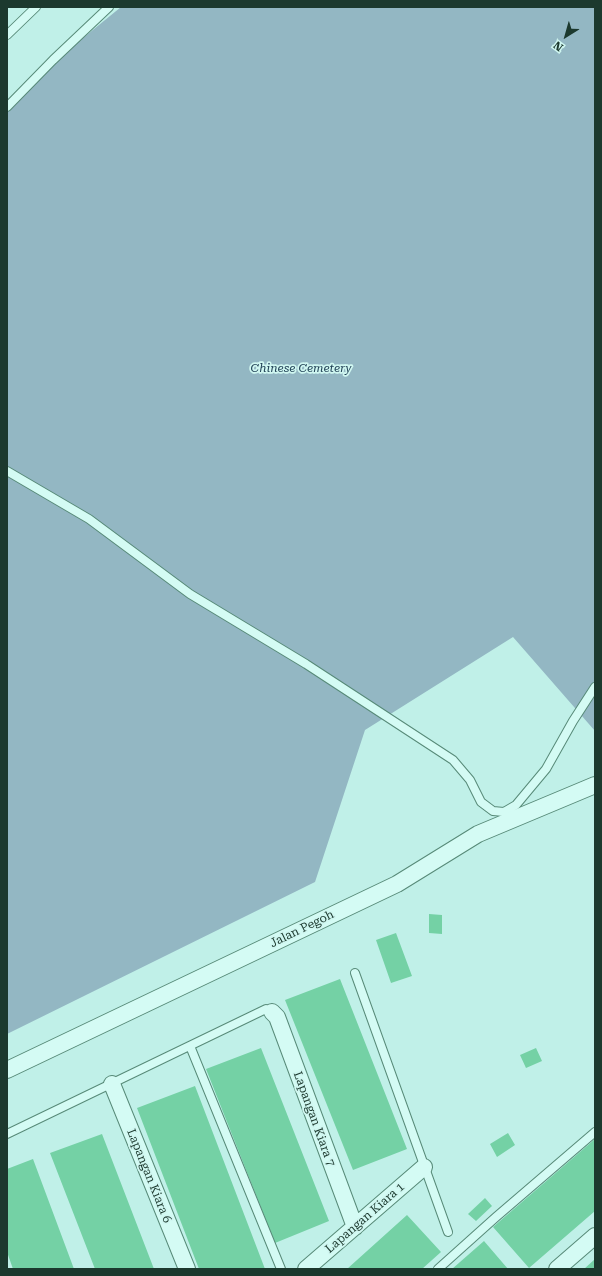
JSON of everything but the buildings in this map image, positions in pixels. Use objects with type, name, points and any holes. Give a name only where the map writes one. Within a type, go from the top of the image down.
[{"type":"street","name":"Jalan Pegoh","points":[[7,1070],[397,884],[478,834],[595,785]]},
{"type":"street","name":"Lapangan Kiara 7","points":[[272,1012],[277,1017],[355,1227]]},
{"type":"street","name":"Lapangan Kiara 6","points":[[112,1084],[187,1269]]},
{"type":"street","name":"Lapangan Kiara 1","points":[[306,1269],[424,1167]]},
{"type":"street","points":[[557,1269],[595,1236]]},
{"type":"lane","points":[[7,35],[36,7]]},
{"type":"lane","points":[[7,107],[53,60],[109,7]]},
{"type":"lane","points":[[7,471],[89,519],[190,594],[306,664],[453,760],[470,780],[481,802],[493,811],[504,812],[516,805],[546,769],[573,721],[595,687]]},
{"type":"lane","points":[[355,974],[448,1232]]},
{"type":"lane","points":[[7,1134],[266,1009],[272,1012]]},
{"type":"lane","points":[[190,1046],[281,1269]]},
{"type":"lane","points":[[438,1269],[595,1132]]},
{"type":"green space","name":"Chinese Cemetery","points":[[121,7],[595,7],[595,731],[513,637],[365,730],[315,882],[7,1034],[7,100]]}]
